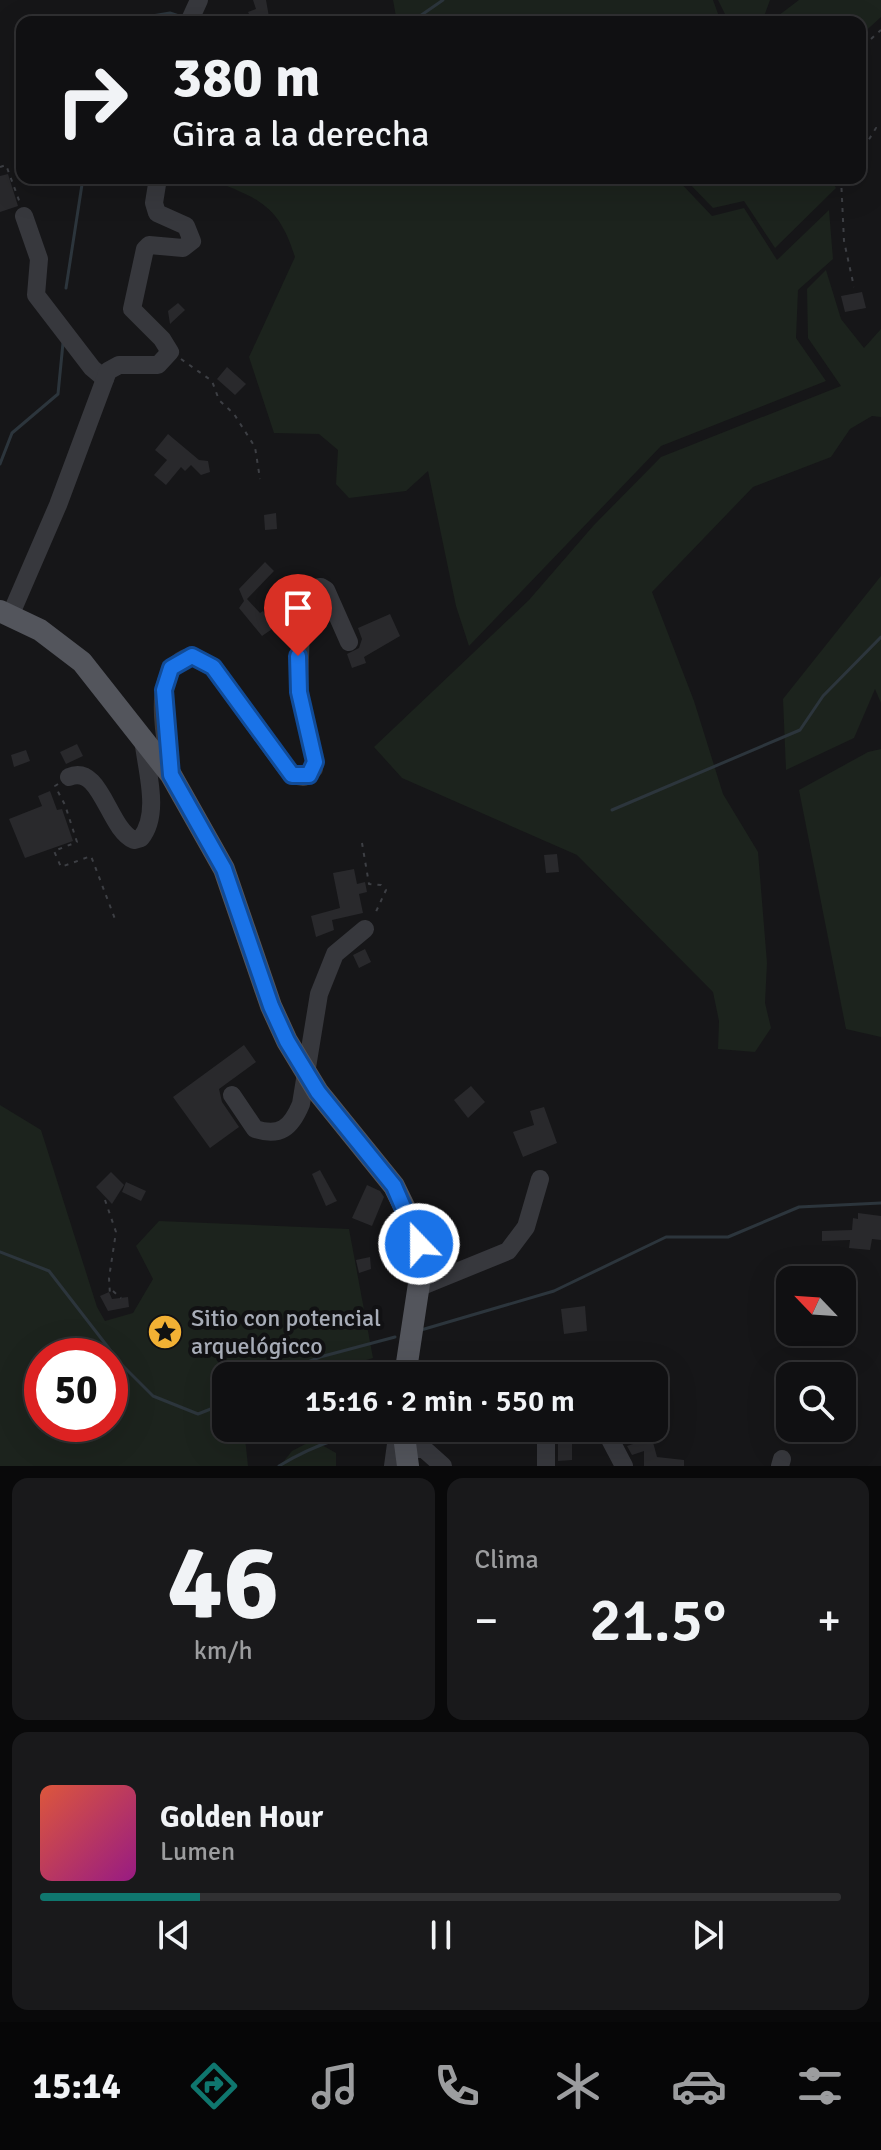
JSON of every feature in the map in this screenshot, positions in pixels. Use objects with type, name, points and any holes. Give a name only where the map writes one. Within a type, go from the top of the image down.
[{"type":"main road","points":[[5,613],[40,630],[73,654],[171,775],[224,869],[271,1006],[304,1068],[337,1118],[394,1186],[419,1244],[420,1287],[406,1362]]},
{"type":"main road","points":[[405,1442],[408,1466]]},
{"type":"street","points":[[5,613],[58,505],[112,366],[158,365],[168,354],[162,339],[132,309],[145,249],[149,245],[183,248],[192,241],[186,226],[157,213],[154,203],[157,184]]},
{"type":"street","points":[[24,216],[39,259],[36,295],[92,368],[105,379]]},
{"type":"street","points":[[171,775],[164,690],[171,668],[177,661],[192,656],[213,667],[285,767],[292,775],[304,777],[314,769],[315,762],[299,692],[302,590],[324,588],[349,642]]},
{"type":"street","points":[[69,777],[86,775],[122,833],[134,840],[141,838],[151,823],[152,809],[143,738]]},
{"type":"street","points":[[232,1095],[255,1129],[271,1134],[283,1131],[294,1121],[301,1104],[304,1068],[319,994],[335,954],[357,930]]},
{"type":"street","points":[[420,1287],[508,1251],[526,1227],[540,1179]]},
{"type":"street","points":[[393,1466],[392,1451],[398,1442]]},
{"type":"street","points":[[408,1442],[412,1449],[424,1449],[443,1466]]},
{"type":"street","points":[[546,1442],[546,1466]]},
{"type":"street","points":[[611,1442],[624,1466]]},
{"type":"path","points":[[871,39],[881,30]]},
{"type":"path","points":[[866,141],[876,128],[881,130]]},
{"type":"path","points":[[0,167],[6,165],[24,216]]},
{"type":"path","points":[[0,174],[9,172]]},
{"type":"path","points":[[841,184],[844,241],[854,287]]},
{"type":"path","points":[[168,354],[187,362],[212,381],[219,400],[234,414],[255,447],[260,479]]},
{"type":"path","points":[[69,777],[55,786],[77,842],[54,851],[61,867],[91,856],[115,919]]},
{"type":"path","points":[[357,930],[382,904],[386,890],[381,885],[369,884],[362,843]]},
{"type":"path","points":[[105,1200],[116,1232],[109,1278],[110,1295]]},
{"type":"path","points":[[111,1290],[121,1298]]},
{"type":"shaded area","points":[[393,0],[713,0],[719,16],[396,16]]},
{"type":"shaded area","points":[[718,0],[770,0],[764,16],[726,16]]},
{"type":"shaded area","points":[[799,0],[881,0],[881,17],[866,31],[866,16],[778,16]]},
{"type":"shaded area","points":[[222,184],[682,184],[712,216],[744,208],[777,260],[829,210],[833,259],[798,290],[796,338],[826,381],[661,446],[469,646],[456,606],[428,471],[406,491],[349,498],[336,484],[338,450],[319,434],[274,433],[249,357],[295,257],[273,213]]},
{"type":"shaded area","points":[[690,184],[834,184],[836,188],[775,248],[744,201],[713,208]]},
{"type":"shaded area","points":[[826,270],[841,319],[864,348],[881,329],[881,417],[872,416],[850,429],[831,457],[753,487],[652,592],[694,701],[723,794],[758,852],[767,963],[765,1003],[771,1028],[755,1052],[718,1049],[719,1021],[713,992],[577,855],[402,778],[374,747],[529,600],[594,525],[661,457],[841,386],[808,338],[807,289]]},
{"type":"shaded area","points":[[881,576],[881,703],[875,689],[854,738],[786,770],[783,699]]},
{"type":"shaded area","points":[[881,749],[881,1037],[846,1029],[799,790],[868,752]]},
{"type":"shaded area","points":[[0,1105],[41,1130],[97,1307],[105,1321],[133,1313],[153,1279],[136,1246],[159,1221],[349,1229],[373,1358],[360,1362],[212,1362],[212,1442],[245,1442],[248,1466],[0,1466]]},
{"type":"shaded area","points":[[309,1442],[317,1442],[336,1453],[336,1466],[280,1466],[292,1451]]},
{"type":"building","points":[[253,0],[266,0],[269,16],[250,16],[248,12],[256,9]]},
{"type":"building","points":[[8,174],[18,206],[0,212],[0,176]]},
{"type":"building","points":[[862,292],[866,308],[845,312],[841,296]]},
{"type":"building","points":[[178,303],[185,310],[170,324],[168,311]]},
{"type":"building","points":[[227,367],[246,384],[235,395],[217,379]]},
{"type":"building","points":[[168,434],[199,460],[208,461],[210,472],[201,475],[191,465],[185,471],[181,467],[166,485],[154,475],[167,460],[155,450]]},
{"type":"building","points":[[276,513],[277,529],[265,530],[264,515]]},
{"type":"building","points":[[265,562],[274,571],[247,599],[260,613],[263,611],[275,627],[262,636],[239,608],[244,601],[239,589]]},
{"type":"building","points":[[390,614],[400,636],[364,657],[366,663],[352,668],[347,654],[359,648],[362,639],[358,628]]},
{"type":"building","points":[[77,744],[83,756],[66,764],[60,752]]},
{"type":"building","points":[[26,750],[30,761],[14,767],[11,755]]},
{"type":"building","points":[[50,791],[57,810],[62,809],[73,841],[25,858],[9,819],[42,806],[38,796]]},
{"type":"building","points":[[557,854],[559,872],[546,873],[544,855]]},
{"type":"building","points":[[354,869],[357,884],[365,882],[367,892],[359,894],[363,913],[332,920],[334,930],[316,937],[311,916],[340,908],[333,873]]},
{"type":"building","points":[[365,949],[371,962],[359,968],[353,955]]},
{"type":"building","points":[[244,1045],[256,1062],[219,1089],[222,1102],[239,1127],[210,1148],[173,1097]]},
{"type":"building","points":[[471,1086],[485,1102],[468,1118],[454,1100]]},
{"type":"building","points":[[544,1107],[557,1143],[523,1157],[513,1132],[534,1125],[530,1111]]},
{"type":"building","points":[[320,1170],[337,1201],[326,1206],[312,1174]]},
{"type":"building","points":[[111,1172],[124,1185],[112,1204],[96,1187]]},
{"type":"building","points":[[126,1182],[146,1191],[141,1201],[122,1192]]},
{"type":"building","points":[[367,1185],[380,1191],[384,1197],[372,1226],[352,1218]]},
{"type":"building","points":[[858,1213],[881,1216],[881,1240],[872,1239],[870,1250],[849,1248],[850,1240],[822,1241],[822,1231],[852,1230],[853,1218],[858,1219]]},
{"type":"building","points":[[370,1257],[371,1269],[359,1273],[356,1260]]},
{"type":"building","points":[[109,1292],[112,1299],[128,1297],[129,1307],[108,1311],[100,1296]]},
{"type":"building","points":[[585,1306],[587,1331],[564,1334],[561,1309]]},
{"type":"building","points":[[572,1442],[572,1460],[558,1461],[558,1444]]},
{"type":"building","points":[[653,1442],[657,1457],[684,1460],[684,1466],[644,1466],[644,1451],[632,1455],[627,1446]]},
{"type":"waterway","points":[[420,16],[443,0]]},
{"type":"waterway","points":[[152,16],[170,13],[179,16]]},
{"type":"waterway","points":[[66,288],[82,184]]},
{"type":"waterway","points":[[0,464],[12,433],[58,394],[63,343]]},
{"type":"waterway","points":[[612,810],[800,730],[823,696],[881,637]]},
{"type":"waterway","points":[[421,1330],[554,1291],[666,1237],[728,1237],[799,1207],[881,1203]]},
{"type":"waterway","points":[[0,1252],[49,1271],[121,1364],[153,1396],[198,1414],[212,1408]]},
{"type":"waterway","points":[[308,1362],[395,1337]]},
{"type":"waterway","points":[[279,1466],[330,1442]]},
{"type":"place","name":"Sitio con potencial arquelógicco","points":[[165,1332]]},
{"type":"route","points":[[298,656],[302,714],[315,762],[309,775],[292,775],[213,667],[192,656],[177,661],[171,668],[164,690],[171,775],[224,869],[271,1006],[287,1041],[337,1118],[362,1143],[394,1186],[419,1244]]}]
